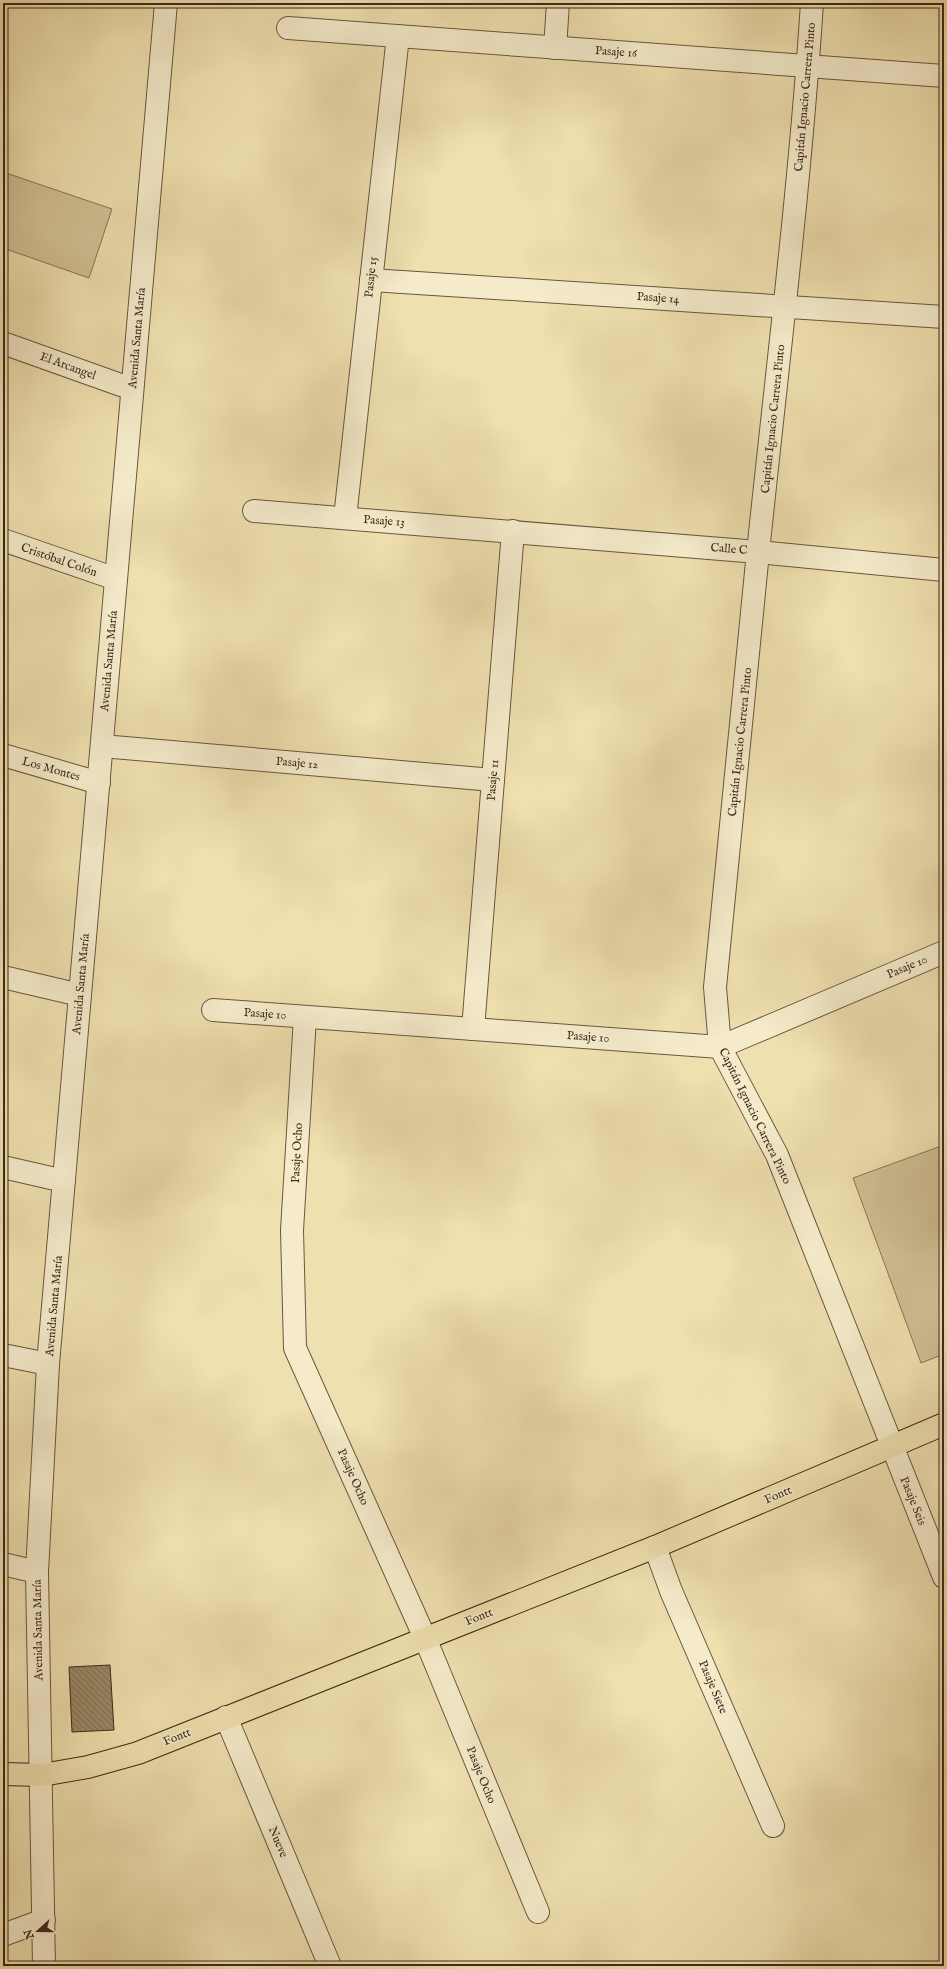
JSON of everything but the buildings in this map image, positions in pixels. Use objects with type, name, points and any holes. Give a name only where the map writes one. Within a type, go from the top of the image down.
[{"type":"main road","name":"Fontt","points":[[3,1774],[42,1776],[88,1767],[138,1753],[655,1547],[944,1424]]},
{"type":"street","name":"Avenida Santa María","points":[[44,1966],[42,1776],[37,1572],[48,1364],[166,3]]},
{"type":"street","points":[[555,48],[558,3]]},
{"type":"street","name":"Capitán Ignacio Carrera Pinto","points":[[812,3],[808,66],[786,307],[758,552],[715,987],[720,1046],[776,1155],[892,1446]]},
{"type":"street","name":"Pasaje 16","points":[[288,28],[944,76]]},
{"type":"street","name":"Pasaje 15","points":[[345,518],[398,36]]},
{"type":"street","name":"Pasaje 14","points":[[371,280],[944,317]]},
{"type":"street","name":"El Arcangel","points":[[3,343],[132,389]]},
{"type":"street","name":"Pasaje 13","points":[[254,511],[513,531]]},
{"type":"street","name":"Calle C","points":[[513,531],[944,570]]},
{"type":"street","name":"Pasaje 11","points":[[473,1029],[513,531]]},
{"type":"street","name":"Cristóbal Colón","points":[[3,540],[116,579]]},
{"type":"street","name":"Pasaje 12","points":[[102,746],[493,780]]},
{"type":"street","name":"Los Montes","points":[[3,755],[99,783]]},
{"type":"street","name":"Pasaje 10","points":[[213,1010],[720,1046],[944,952]]},
{"type":"street","points":[[3,977],[80,995]]},
{"type":"street","name":"Pasaje Ocho","points":[[304,1017],[292,1230],[295,1348],[425,1638],[538,1912]]},
{"type":"street","points":[[3,1167],[64,1181]]},
{"type":"street","points":[[3,1354],[48,1364]]},
{"type":"street","name":"Pasaje Seis","points":[[892,1446],[944,1577]]},
{"type":"street","name":"Pasaje Siete","points":[[655,1547],[671,1591],[774,1826]]},
{"type":"street","points":[[3,1564],[37,1572]]},
{"type":"street","name":"Nueve","points":[[226,1718],[330,1966]]},
{"type":"street","points":[[3,1935],[44,1920]]},
{"type":"shaded area","points":[[3,172],[112,209],[89,278],[3,248]]},
{"type":"shaded area","points":[[944,1145],[944,1354],[921,1363],[853,1178]]}]
